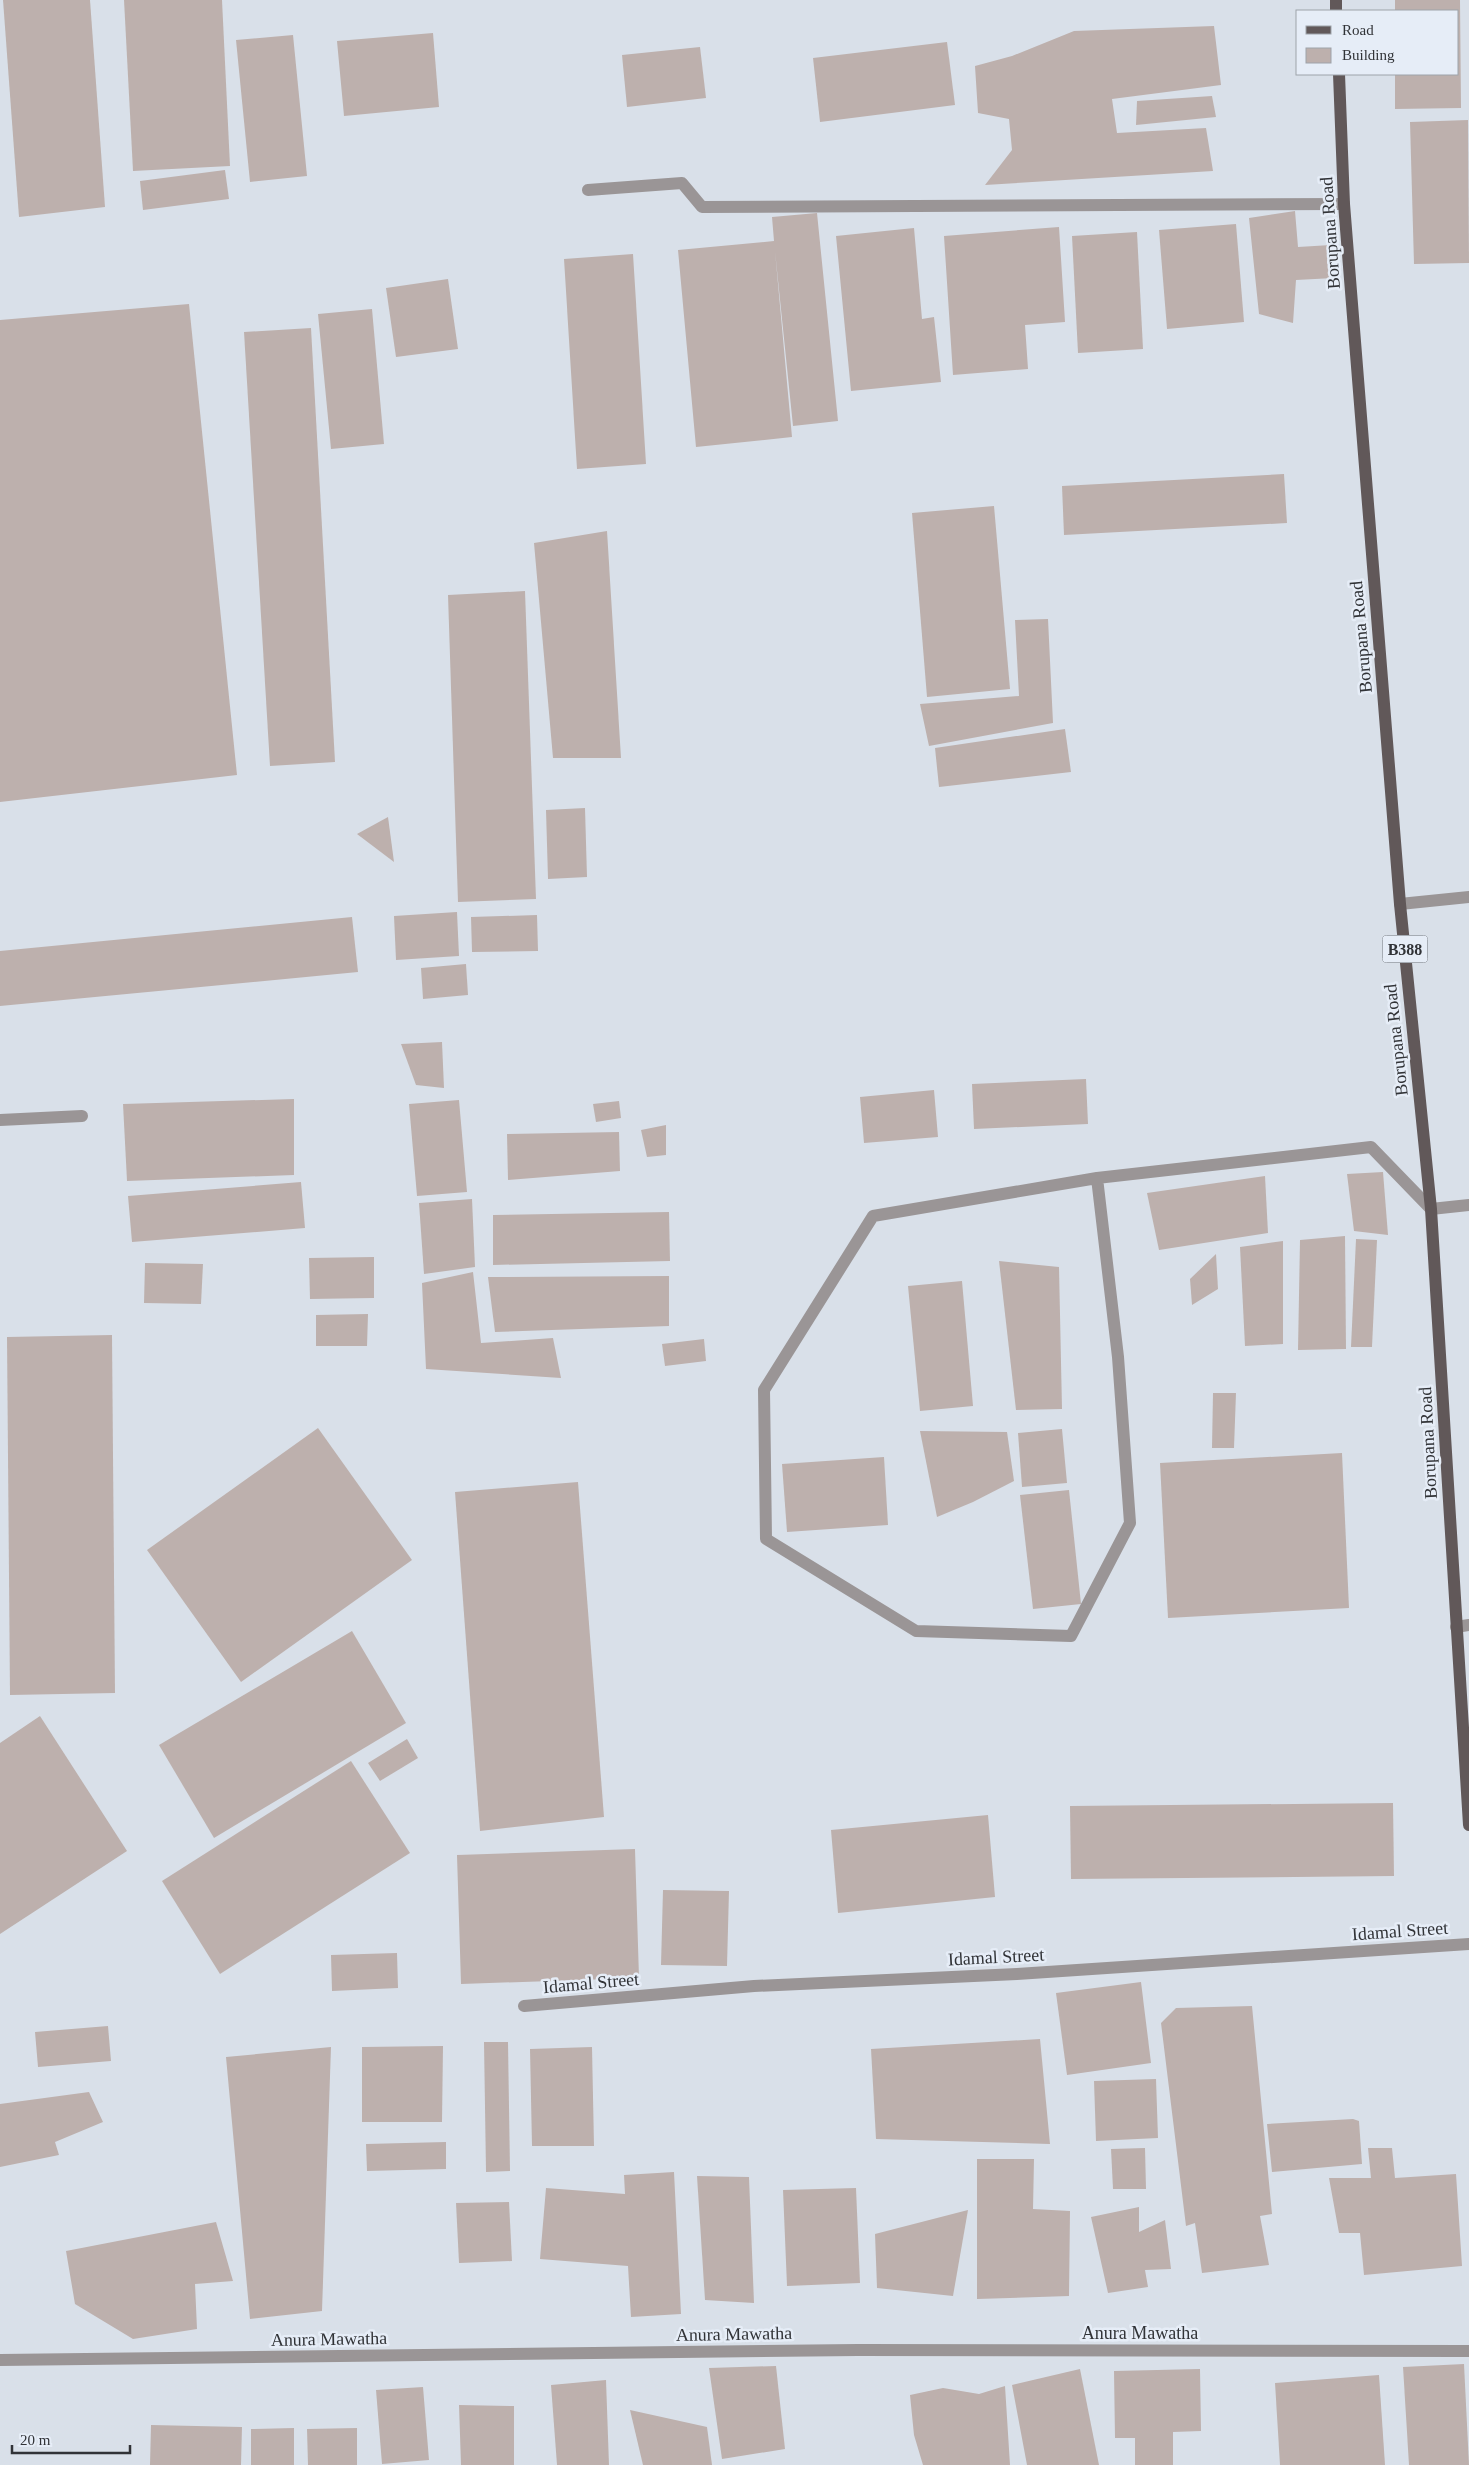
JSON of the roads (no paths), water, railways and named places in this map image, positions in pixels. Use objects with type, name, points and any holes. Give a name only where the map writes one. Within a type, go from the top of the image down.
[{"type":"main road","name":"Borupana Road","points":[[1339,75],[1344,204],[1400,904],[1431,1209],[1463,1626],[1469,1825]]},
{"type":"street","points":[[588,190],[682,183],[702,207],[1344,204]]},
{"type":"street","points":[[1400,904],[1469,897]]},
{"type":"street","points":[[0,1120],[82,1116]]},
{"type":"street","points":[[1097,1178],[1118,1357],[1130,1523],[1071,1636],[916,1632],[766,1539],[764,1390],[873,1216],[1097,1178],[1371,1147],[1431,1209],[1469,1205]]},
{"type":"street","name":"Idamal Street","points":[[524,2006],[754,1986],[1017,1974],[1469,1944]]},
{"type":"street","name":"Anura Mawatha","points":[[0,2360],[858,2350],[1469,2351]]}]
